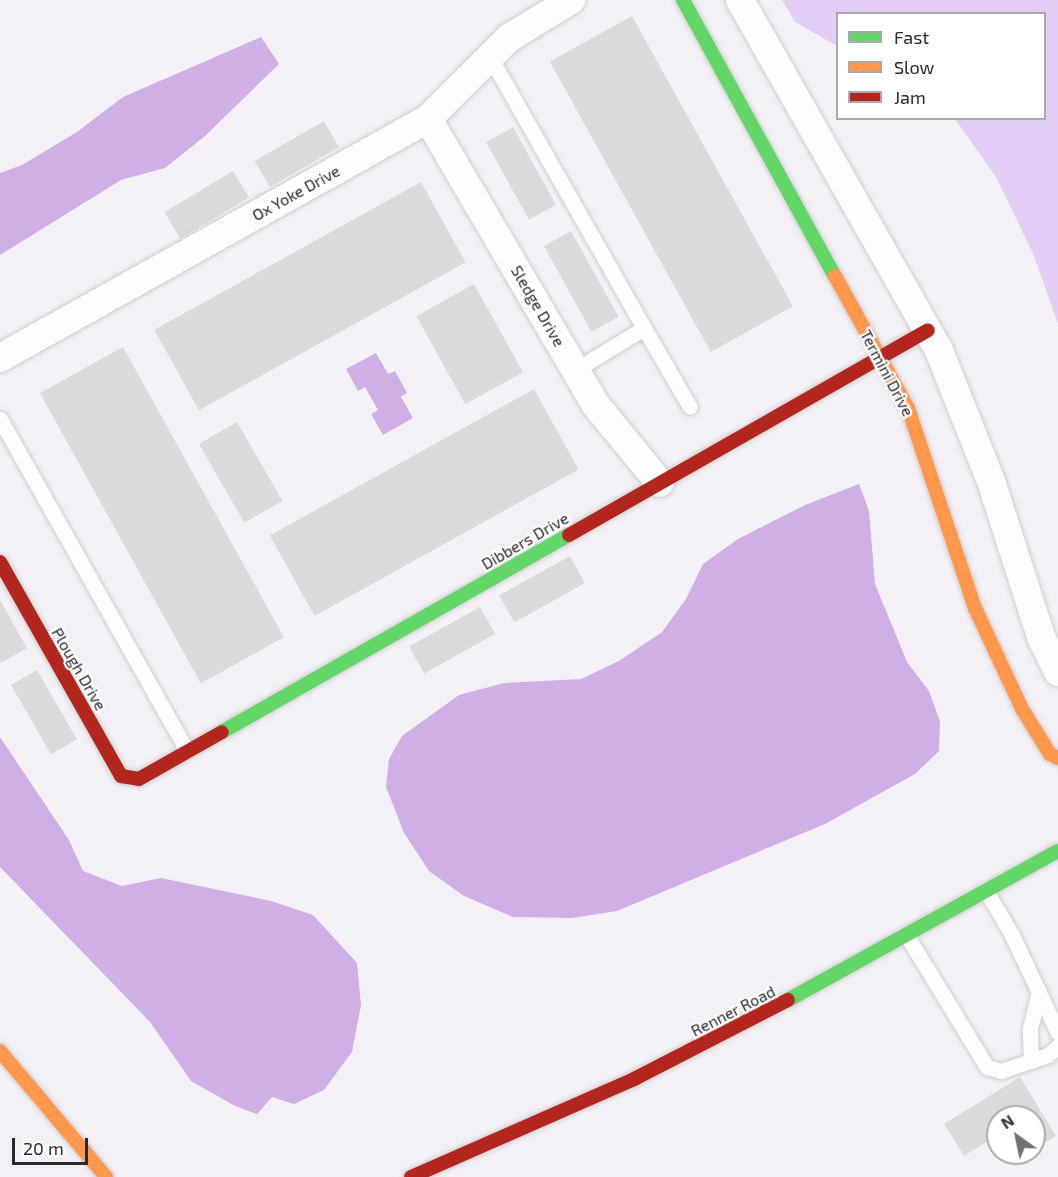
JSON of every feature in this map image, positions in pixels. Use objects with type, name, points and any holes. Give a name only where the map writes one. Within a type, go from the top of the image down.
[{"type":"street","name":"Ox Yoke Drive","points":[[0,358],[428,119],[528,23],[571,0]]},
{"type":"street","name":"Termini Drive","points":[[683,0],[908,408],[975,608],[1022,709],[1050,754],[1058,758]]},
{"type":"street","points":[[740,0],[928,330],[992,484],[1041,637],[1058,672]]},
{"type":"street","name":"Sledge Drive","points":[[428,119],[595,404],[660,483]]},
{"type":"street","name":"Dibbers Drive","points":[[139,779],[928,330]]},
{"type":"street","name":"Plough Drive","points":[[0,562],[121,776],[139,779]]},
{"type":"street","name":"Renner Road","points":[[411,1177],[634,1079],[907,936],[1058,851]]},
{"type":"street","points":[[0,1051],[106,1177]]},
{"type":"lane","points":[[490,57],[690,407]]},
{"type":"lane","points":[[575,370],[644,328]]},
{"type":"lane","points":[[0,418],[187,751]]},
{"type":"lane","points":[[986,891],[1058,1033]]},
{"type":"lane","points":[[907,936],[987,1067],[1002,1071],[1048,1055],[1058,1046]]},
{"type":"lane","points":[[1031,1061],[1030,1028],[1038,991]]},
{"type":"shaded area","points":[[782,0],[1058,0],[1058,324],[1034,256],[996,177],[956,120],[1046,120],[1046,12],[836,12],[836,45],[795,22]]},
{"type":"shaded area","points":[[261,37],[279,64],[205,136],[165,168],[121,180],[0,255],[0,173],[22,165],[77,132],[123,97]]},
{"type":"shaded area","points":[[376,353],[388,374],[395,371],[407,393],[401,397],[413,418],[383,435],[371,414],[378,410],[365,387],[358,391],[346,369]]},
{"type":"shaded area","points":[[859,484],[869,511],[875,584],[907,662],[929,691],[940,721],[939,751],[915,774],[825,824],[617,911],[572,918],[513,917],[464,896],[429,871],[404,833],[386,787],[389,759],[402,736],[459,695],[504,683],[581,679],[619,661],[662,632],[686,599],[703,564],[738,539],[805,505]]},
{"type":"shaded area","points":[[0,737],[69,840],[83,871],[122,886],[161,878],[271,901],[313,915],[357,963],[361,1005],[352,1052],[324,1090],[294,1104],[272,1097],[257,1114],[235,1106],[191,1081],[150,1022],[0,867]]},
{"type":"building","points":[[632,16],[793,306],[711,352],[550,62]]},
{"type":"building","points":[[324,121],[339,147],[270,187],[255,161]]},
{"type":"building","points":[[513,127],[556,205],[529,220],[486,142]]},
{"type":"building","points":[[233,171],[249,198],[180,239],[164,212]]},
{"type":"building","points":[[421,182],[466,262],[199,410],[154,330]]},
{"type":"building","points":[[571,231],[619,317],[591,332],[544,246]]},
{"type":"building","points":[[474,284],[523,372],[465,404],[416,316]]},
{"type":"building","points":[[123,347],[284,637],[201,683],[40,393]]},
{"type":"building","points":[[534,389],[579,469],[314,616],[270,535]]},
{"type":"building","points":[[237,422],[282,501],[244,523],[199,444]]},
{"type":"building","points":[[570,556],[585,583],[514,622],[499,595]]},
{"type":"building","points":[[0,600],[27,648],[1,663],[0,661]]},
{"type":"building","points":[[480,607],[495,634],[424,673],[409,646]]},
{"type":"building","points":[[37,670],[77,739],[51,754],[11,685]]},
{"type":"building","points":[[1020,1077],[1037,1105],[986,1105],[986,1142],[964,1156],[944,1124]]},
{"type":"building","points":[[1046,1120],[1056,1136],[1046,1142]]},
{"type":"traffic: fast","points":[[683,0],[835,276]]},
{"type":"traffic: fast","points":[[222,732],[569,535]]},
{"type":"traffic: fast","points":[[788,1000],[1058,851]]},
{"type":"traffic: slow","points":[[835,276],[908,408],[975,608],[1022,709],[1050,754],[1058,758]]},
{"type":"traffic: slow","points":[[0,1051],[106,1177]]},
{"type":"traffic: jam","points":[[569,535],[928,330]]},
{"type":"traffic: jam","points":[[0,562],[121,776],[139,779],[222,732]]},
{"type":"traffic: jam","points":[[411,1177],[634,1079],[788,1000]]}]
